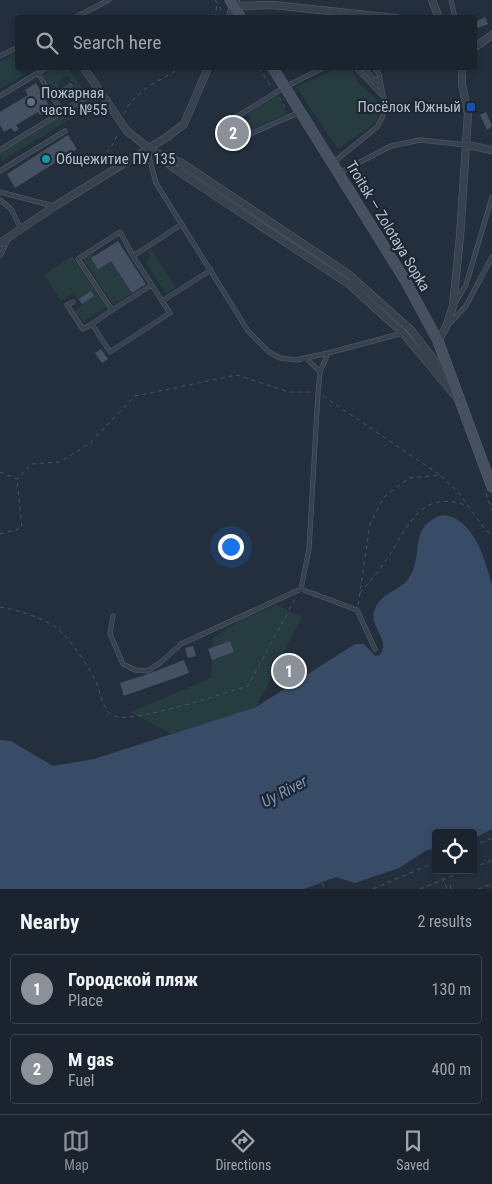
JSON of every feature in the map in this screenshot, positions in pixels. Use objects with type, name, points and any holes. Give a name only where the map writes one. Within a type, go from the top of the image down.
[{"type":"street","points":[[432,0],[438,15]]},
{"type":"street","points":[[229,15],[233,2]]},
{"type":"street","points":[[233,2],[240,15]]},
{"type":"street","points":[[233,2],[368,15]]},
{"type":"street","points":[[477,45],[492,35]]},
{"type":"street","points":[[85,70],[127,131],[147,148],[350,286],[403,333],[463,406]]},
{"type":"street","points":[[0,243],[184,124],[207,70]]},
{"type":"street","name":"Troitsk — Zolotaya Sopka","points":[[274,70],[405,280],[438,340],[492,487]]},
{"type":"street","points":[[438,340],[446,327],[453,306],[467,145],[468,114],[462,84],[462,70]]},
{"type":"street","points":[[467,145],[492,150]]},
{"type":"street","points":[[147,148],[182,164],[347,273],[373,294],[411,330],[442,368],[463,406]]},
{"type":"lane","points":[[80,15],[109,0]]},
{"type":"lane","points":[[451,0],[454,15]]},
{"type":"lane","points":[[0,56],[15,48]]},
{"type":"lane","points":[[0,96],[43,70]]},
{"type":"lane","points":[[300,112],[234,142],[224,126],[285,87],[319,70]]},
{"type":"lane","points":[[358,70],[382,95]]},
{"type":"lane","points":[[365,70],[381,85]]},
{"type":"lane","points":[[335,168],[377,127],[383,116],[385,106],[379,74],[376,70]]},
{"type":"lane","points":[[38,73],[62,112]]},
{"type":"lane","points":[[53,98],[70,86]]},
{"type":"lane","points":[[0,150],[85,98]]},
{"type":"lane","points":[[233,119],[243,137]]},
{"type":"lane","points":[[0,171],[65,131]]},
{"type":"lane","points":[[335,168],[391,146],[420,140],[467,145]]},
{"type":"lane","points":[[147,148],[156,184],[248,331],[265,349],[280,358],[306,358],[403,333]]},
{"type":"lane","points":[[0,192],[55,206]]},
{"type":"lane","points":[[453,306],[466,285],[492,197]]},
{"type":"lane","points":[[0,200],[11,209],[21,229]]},
{"type":"lane","points":[[133,256],[182,224]]},
{"type":"lane","points":[[92,324],[110,352],[170,313],[133,256],[120,232],[78,259],[112,310]]},
{"type":"lane","points":[[0,256],[9,238]]},
{"type":"lane","points":[[446,327],[466,306],[492,257]]},
{"type":"lane","points":[[162,301],[210,270]]},
{"type":"lane","points":[[73,302],[67,305],[83,329],[152,285]]},
{"type":"lane","points":[[301,589],[309,550],[320,372],[328,353]]},
{"type":"lane","points":[[306,358],[320,372]]},
{"type":"lane","points":[[113,616],[110,634],[123,664],[135,670],[147,671],[160,663],[181,644],[301,589],[357,610],[375,649]]},
{"type":"path","points":[[216,0],[226,15]]},
{"type":"path","points":[[215,15],[217,3]]},
{"type":"path","points":[[86,165],[107,153],[114,144],[127,105],[177,70]]},
{"type":"path","points":[[0,534],[22,528],[17,480],[31,464],[60,462],[90,443],[135,396],[236,375],[289,392],[318,392],[440,475],[459,493],[486,531],[492,534]]},
{"type":"path","points":[[0,472],[17,480]]},
{"type":"path","points":[[357,610],[370,524],[384,497],[409,478],[440,475]]},
{"type":"path","points":[[360,594],[386,560],[418,511],[443,500],[453,500],[468,507]]},
{"type":"path","points":[[477,844],[492,838]]},
{"type":"path","points":[[477,866],[492,860]]},
{"type":"path","points":[[373,889],[432,864]]},
{"type":"path","points":[[441,874],[447,889]]},
{"type":"path","points":[[420,889],[457,874]]},
{"type":"path","points":[[322,883],[325,889]]},
{"type":"path","points":[[451,889],[450,885],[454,884]]},
{"type":"path","points":[[478,889],[492,884]]},
{"type":"green space","points":[[15,53],[15,70],[20,70],[24,75],[0,89],[0,62]]},
{"type":"green space","points":[[50,70],[70,70],[85,94],[81,96],[68,75],[58,82],[60,87],[56,89],[51,87],[43,75]]},
{"type":"green space","points":[[333,70],[353,70],[357,82],[382,104],[376,122],[338,149],[296,87]]},
{"type":"green space","points":[[277,96],[287,114],[245,132],[238,120],[241,117],[245,121],[250,119],[249,113]]},
{"type":"green space","points":[[89,98],[93,105],[2,161],[0,153]]},
{"type":"green space","points":[[181,166],[342,272],[410,332],[408,334],[382,310],[180,170]]},
{"type":"green space","points":[[151,249],[176,287],[166,294],[145,262],[150,258],[147,252]]},
{"type":"green space","points":[[91,252],[94,256],[91,259],[98,270],[111,261],[132,293],[113,305],[83,258]]},
{"type":"green space","points":[[72,256],[106,307],[83,322],[75,310],[82,305],[74,293],[61,301],[44,275]]},
{"type":"green space","points":[[276,605],[302,617],[256,707],[171,734],[130,712],[211,678],[213,638],[242,619]]},
{"type":"water","name":"Uy River","points":[[443,515],[454,518],[471,532],[482,553],[492,586],[492,829],[477,837],[477,829],[432,829],[432,849],[425,851],[399,868],[355,883],[336,877],[304,889],[0,889],[0,740],[11,741],[53,766],[94,759],[256,707],[355,644],[364,644],[375,656],[380,655],[383,650],[383,644],[375,623],[374,612],[380,600],[409,578],[414,569],[421,534],[425,526]]},
{"type":"building","points":[[485,17],[488,24],[478,28],[477,21]]},
{"type":"building","points":[[36,83],[51,109],[40,115],[38,112],[16,125],[19,129],[14,132],[11,128],[4,132],[0,125],[0,112],[28,95],[25,90]]},
{"type":"building","points":[[486,112],[492,126],[487,130],[480,115]]},
{"type":"building","name":"Общежитие ПУ 135","points":[[68,135],[77,149],[15,188],[7,174]]},
{"type":"building","points":[[118,241],[146,284],[132,293],[111,261],[98,270],[91,258]]},
{"type":"building","points":[[91,291],[94,296],[82,304],[79,299]]},
{"type":"building","points":[[101,349],[108,359],[102,363],[95,353]]},
{"type":"building","points":[[230,641],[234,652],[212,660],[208,649]]},
{"type":"building","points":[[193,646],[196,656],[188,658],[185,648]]},
{"type":"building","points":[[184,660],[189,673],[124,696],[120,683]]},
{"type":"place","name":"Пожарная часть №55","points":[[31,102]]},
{"type":"place","name":"Посёлок Южный","points":[[471,107]]},
{"type":"place","name":"M gas","points":[[233,133]]},
{"type":"place","name":"Общежитие ПУ 135","points":[[46,159]]},
{"type":"place","name":"Городской пляж","points":[[289,671]]}]
